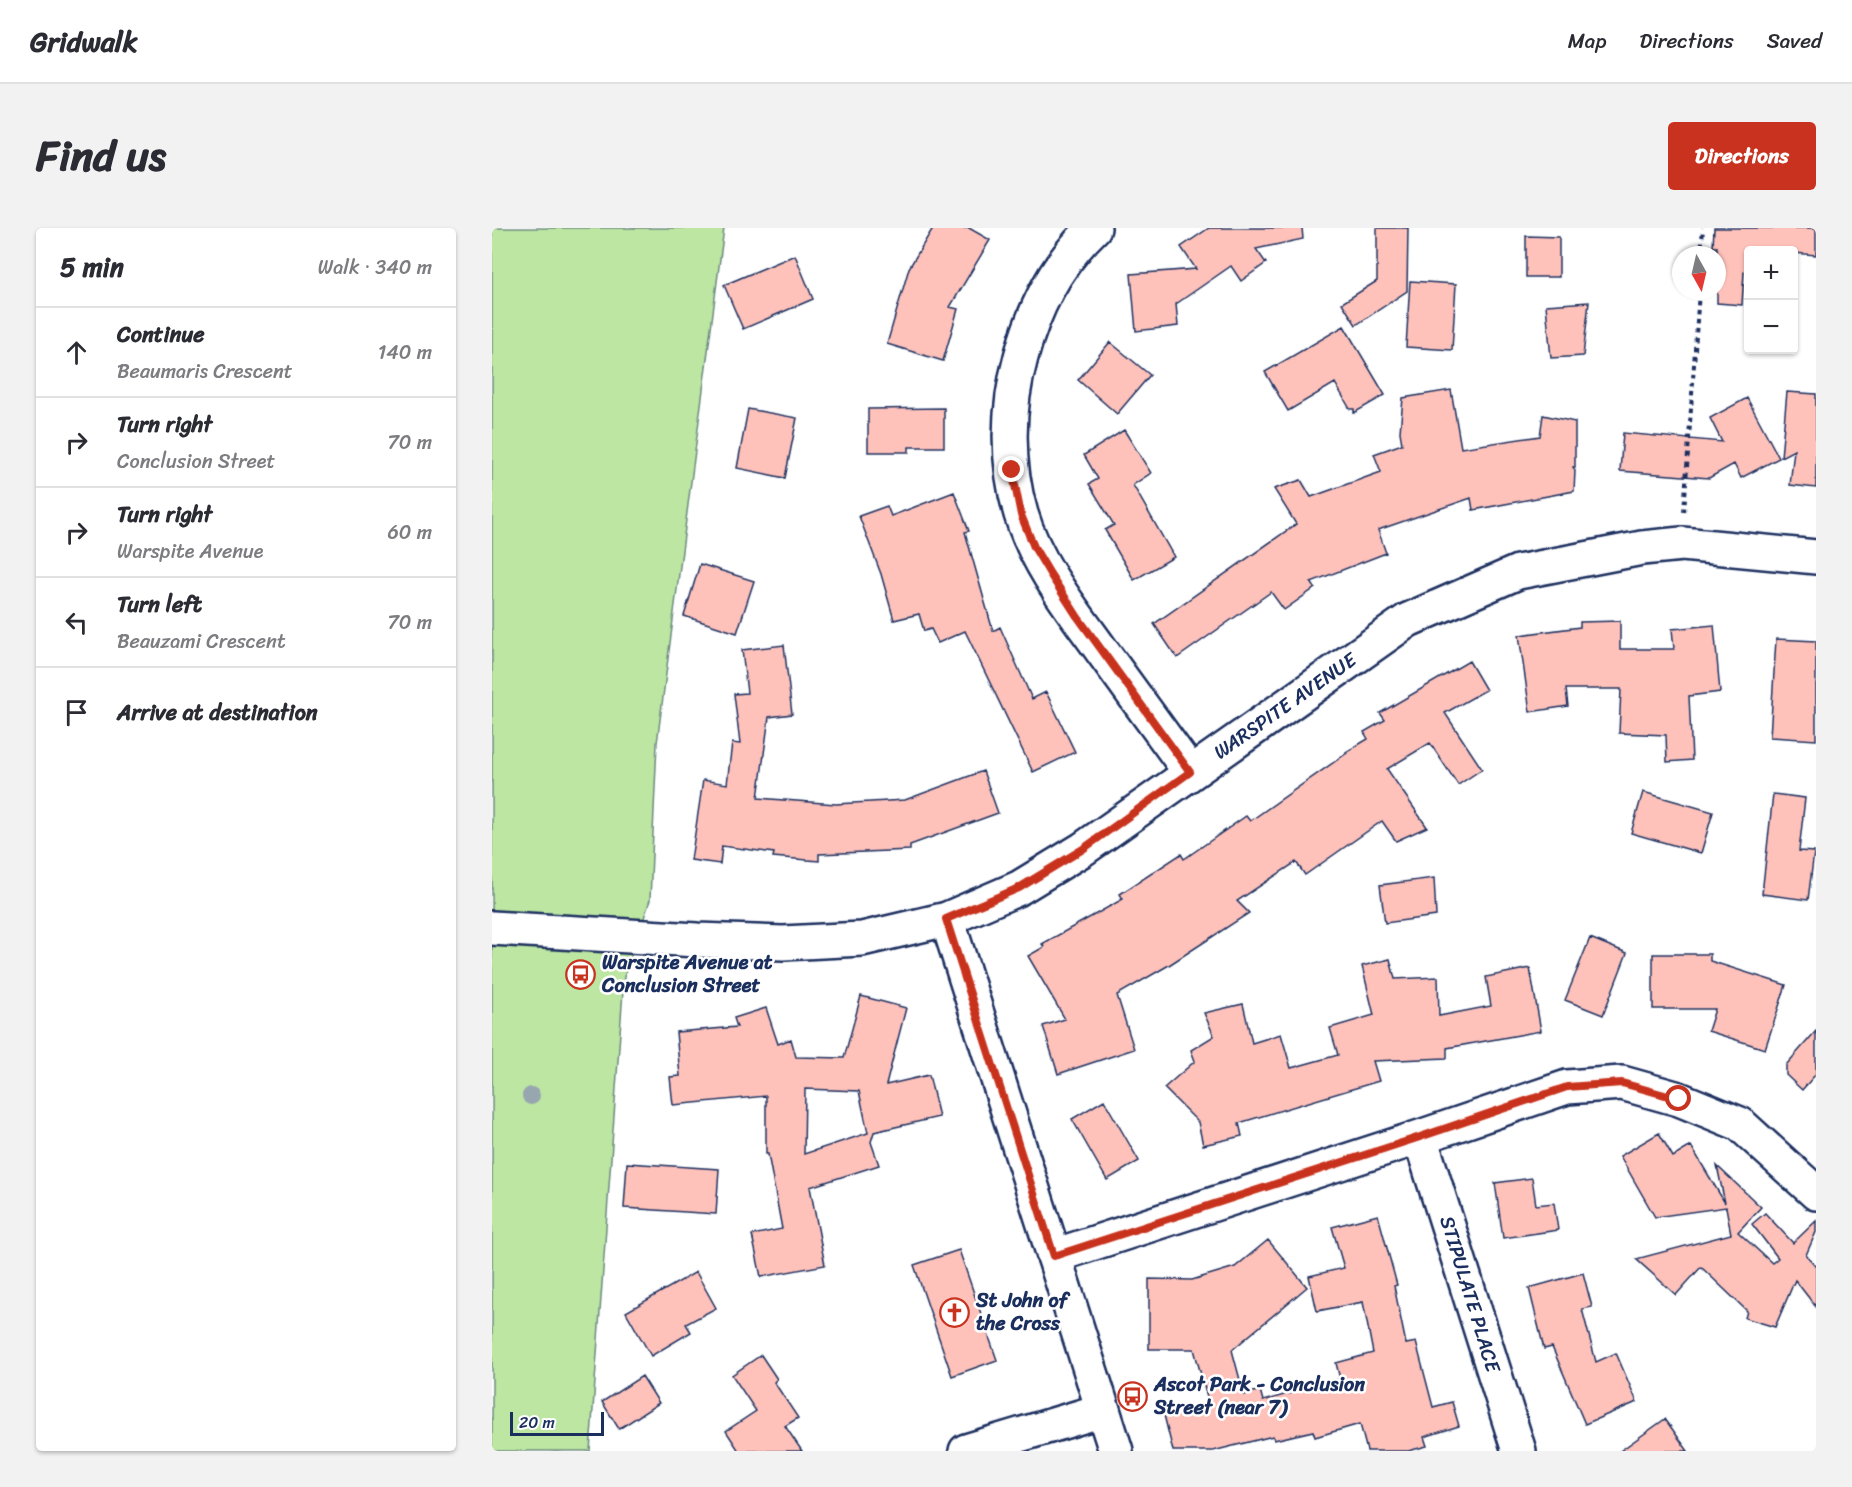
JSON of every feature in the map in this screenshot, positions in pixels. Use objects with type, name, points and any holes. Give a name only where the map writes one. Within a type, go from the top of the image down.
[{"type":"street","points":[[1094,228],[1083,238],[1051,280],[1028,330],[1014,384],[1010,428],[1012,470],[1021,515],[1034,547],[1077,616],[1190,772]]},
{"type":"street","name":"WARSPITE AVENUE","points":[[492,928],[783,943],[862,939],[946,919],[1019,888],[1083,849],[1408,620],[1518,572],[1642,548],[1682,544],[1816,557]]},
{"type":"street","points":[[946,919],[1116,1451]]},
{"type":"street","points":[[1054,1256],[1567,1087],[1622,1083],[1679,1099],[1740,1124],[1816,1193]]},
{"type":"street","name":"STIPULATE PLACE","points":[[1420,1137],[1519,1451]]},
{"type":"street","points":[[966,1451],[1102,1410]]},
{"type":"path","points":[[1702,246],[1703,228]]},
{"type":"path","points":[[1682,544],[1698,300]]},
{"type":"green space","points":[[492,228],[724,228],[657,743],[650,900],[624,977],[590,1451],[492,1451]]},
{"type":"building","points":[[933,228],[969,228],[990,240],[950,307],[958,309],[943,361],[887,344],[909,268]]},
{"type":"building","points":[[1209,228],[1302,228],[1303,239],[1256,249],[1266,263],[1241,281],[1231,266],[1176,304],[1178,326],[1136,331],[1131,274],[1196,269],[1181,247]]},
{"type":"building","points":[[1377,228],[1408,228],[1407,291],[1356,325],[1342,303],[1377,281]]},
{"type":"building","points":[[1714,228],[1816,228],[1816,255],[1798,253],[1798,246],[1744,246],[1742,305],[1717,303],[1717,300],[1726,300],[1726,246],[1713,246]]},
{"type":"building","points":[[1526,236],[1559,237],[1559,277],[1526,277]]},
{"type":"building","points":[[795,255],[813,299],[743,329],[724,285]]},
{"type":"building","points":[[1410,281],[1456,284],[1452,350],[1406,347]]},
{"type":"building","points":[[1589,302],[1583,356],[1551,358],[1546,305]]},
{"type":"building","points":[[1344,326],[1385,395],[1354,413],[1354,409],[1350,409],[1335,383],[1288,411],[1265,372]]},
{"type":"building","points":[[1110,342],[1150,375],[1117,414],[1078,380]]},
{"type":"building","points":[[1451,390],[1461,448],[1540,436],[1543,415],[1575,422],[1574,491],[1473,510],[1471,498],[1378,530],[1386,553],[1311,582],[1315,588],[1284,610],[1271,592],[1177,658],[1154,624],[1296,524],[1274,489],[1301,480],[1311,497],[1381,472],[1374,454],[1402,444],[1400,432],[1403,398]]},
{"type":"building","points":[[1787,392],[1816,394],[1816,488],[1790,485],[1794,450],[1781,457]]},
{"type":"building","points":[[1747,398],[1779,458],[1741,478],[1734,464],[1709,478],[1620,471],[1623,433],[1722,442],[1710,418]]},
{"type":"building","points":[[944,408],[944,447],[909,447],[909,452],[868,452],[868,409]]},
{"type":"building","points":[[748,409],[797,418],[785,478],[737,468]]},
{"type":"building","points":[[1124,430],[1151,473],[1133,485],[1174,557],[1134,580],[1105,530],[1114,525],[1089,484],[1098,479],[1084,455]]},
{"type":"building","points":[[954,492],[969,531],[965,532],[993,631],[1000,627],[1032,699],[1046,692],[1075,752],[1033,772],[965,631],[938,643],[931,629],[924,631],[919,614],[894,620],[881,574],[859,516],[887,506],[891,516]]},
{"type":"building","points":[[700,564],[754,581],[737,633],[684,616]]},
{"type":"building","points":[[1620,621],[1620,649],[1674,649],[1672,629],[1714,625],[1720,692],[1689,696],[1692,760],[1667,762],[1666,735],[1619,733],[1621,689],[1566,689],[1568,706],[1530,712],[1519,635],[1580,627],[1580,622]]},
{"type":"building","points":[[1776,639],[1816,641],[1816,740],[1770,737]]},
{"type":"building","points":[[784,645],[792,714],[769,717],[758,798],[836,804],[905,800],[983,771],[998,813],[910,845],[910,850],[819,854],[819,861],[773,857],[774,853],[722,846],[720,864],[691,860],[703,780],[727,784],[732,743],[740,744],[734,694],[747,693],[742,650]]},
{"type":"building","points":[[1469,661],[1486,690],[1445,713],[1482,769],[1458,785],[1430,743],[1387,769],[1427,827],[1396,841],[1382,821],[1305,875],[1296,862],[1237,901],[1249,913],[1169,965],[1117,995],[1134,1049],[1058,1074],[1043,1026],[1065,1019],[1028,956],[1044,947],[1042,944],[1123,899],[1120,894],[1181,854],[1184,859],[1246,816],[1250,821],[1346,752],[1368,739],[1364,732],[1385,720],[1380,713]]},
{"type":"building","points":[[1643,792],[1713,812],[1701,853],[1631,833]]},
{"type":"building","points":[[1773,794],[1805,798],[1799,851],[1814,852],[1808,900],[1762,894]]},
{"type":"building","points":[[1434,878],[1436,916],[1385,923],[1380,885]]},
{"type":"building","points":[[1590,938],[1627,953],[1603,1015],[1565,1000]]},
{"type":"building","points":[[1653,954],[1710,954],[1710,961],[1786,985],[1765,1049],[1708,1031],[1715,1009],[1653,1009]]},
{"type":"building","points":[[1390,959],[1395,979],[1438,977],[1439,1016],[1491,1006],[1486,977],[1530,968],[1541,1031],[1447,1048],[1447,1058],[1373,1061],[1379,1081],[1239,1123],[1242,1136],[1203,1145],[1198,1122],[1164,1088],[1195,1061],[1191,1050],[1214,1036],[1204,1013],[1243,1004],[1252,1043],[1281,1034],[1291,1068],[1338,1055],[1330,1028],[1374,1015],[1362,966]]},
{"type":"building","points":[[861,996],[906,1008],[886,1085],[929,1075],[939,1117],[874,1132],[871,1142],[879,1165],[810,1187],[825,1265],[761,1277],[752,1235],[782,1229],[768,1154],[766,1154],[766,1096],[673,1105],[670,1077],[680,1076],[676,1032],[737,1027],[734,1018],[766,1008],[778,1044],[791,1039],[796,1057],[844,1058]],"holes":[[[805,1089],[859,1091],[868,1133],[804,1154]]]},
{"type":"building","points":[[1816,1031],[1816,1074],[1802,1090],[1786,1075],[1786,1065]]},
{"type":"building","points":[[1104,1100],[1139,1161],[1107,1180],[1072,1119]]},
{"type":"building","points":[[1659,1133],[1673,1157],[1691,1146],[1725,1203],[1717,1166],[1761,1207],[1738,1232],[1772,1263],[1778,1258],[1752,1224],[1765,1213],[1793,1243],[1816,1221],[1816,1232],[1806,1255],[1816,1266],[1816,1307],[1795,1280],[1775,1327],[1745,1318],[1747,1311],[1701,1267],[1676,1295],[1636,1259],[1731,1234],[1726,1207],[1655,1217],[1620,1156]]},
{"type":"building","points":[[627,1163],[719,1169],[716,1214],[624,1208]]},
{"type":"building","points":[[1532,1178],[1536,1205],[1554,1203],[1558,1230],[1503,1238],[1495,1183]]},
{"type":"building","points":[[1378,1215],[1397,1285],[1394,1286],[1406,1344],[1416,1342],[1433,1407],[1452,1402],[1459,1426],[1424,1437],[1427,1446],[1408,1451],[1367,1451],[1360,1424],[1315,1437],[1313,1431],[1274,1440],[1273,1436],[1213,1451],[1173,1451],[1164,1415],[1209,1404],[1194,1349],[1149,1349],[1149,1279],[1192,1280],[1235,1267],[1268,1240],[1307,1287],[1232,1350],[1244,1395],[1260,1390],[1263,1401],[1340,1379],[1336,1363],[1373,1353],[1363,1302],[1317,1311],[1309,1276],[1344,1268],[1332,1227]]},
{"type":"building","name":"St John of the Cross","points":[[959,1250],[997,1360],[952,1376],[914,1265]]},
{"type":"building","points":[[696,1272],[716,1308],[686,1324],[691,1332],[651,1356],[626,1312]]},
{"type":"building","points":[[1583,1273],[1592,1307],[1582,1309],[1596,1362],[1616,1353],[1637,1402],[1585,1424],[1552,1347],[1544,1349],[1529,1288]]},
{"type":"building","points":[[761,1355],[777,1379],[774,1382],[798,1418],[785,1426],[802,1451],[739,1451],[726,1431],[756,1411],[732,1375]]},
{"type":"building","points":[[642,1376],[659,1403],[619,1429],[602,1402]]},
{"type":"building","points":[[1665,1419],[1688,1451],[1620,1451]]},
{"type":"place","name":"Warspite Avenue at Conclusion Street","points":[[581,974]]},
{"type":"place","name":"St John of the Cross","points":[[955,1312]]},
{"type":"place","name":"Ascot Park - Conclusion Street (near 7)","points":[[1133,1396]]},
{"type":"route","points":[[1012,470],[1021,515],[1034,547],[1077,616],[1190,772],[1083,849],[1019,888],[946,919],[1054,1256],[1567,1087],[1622,1083],[1679,1099]]}]
